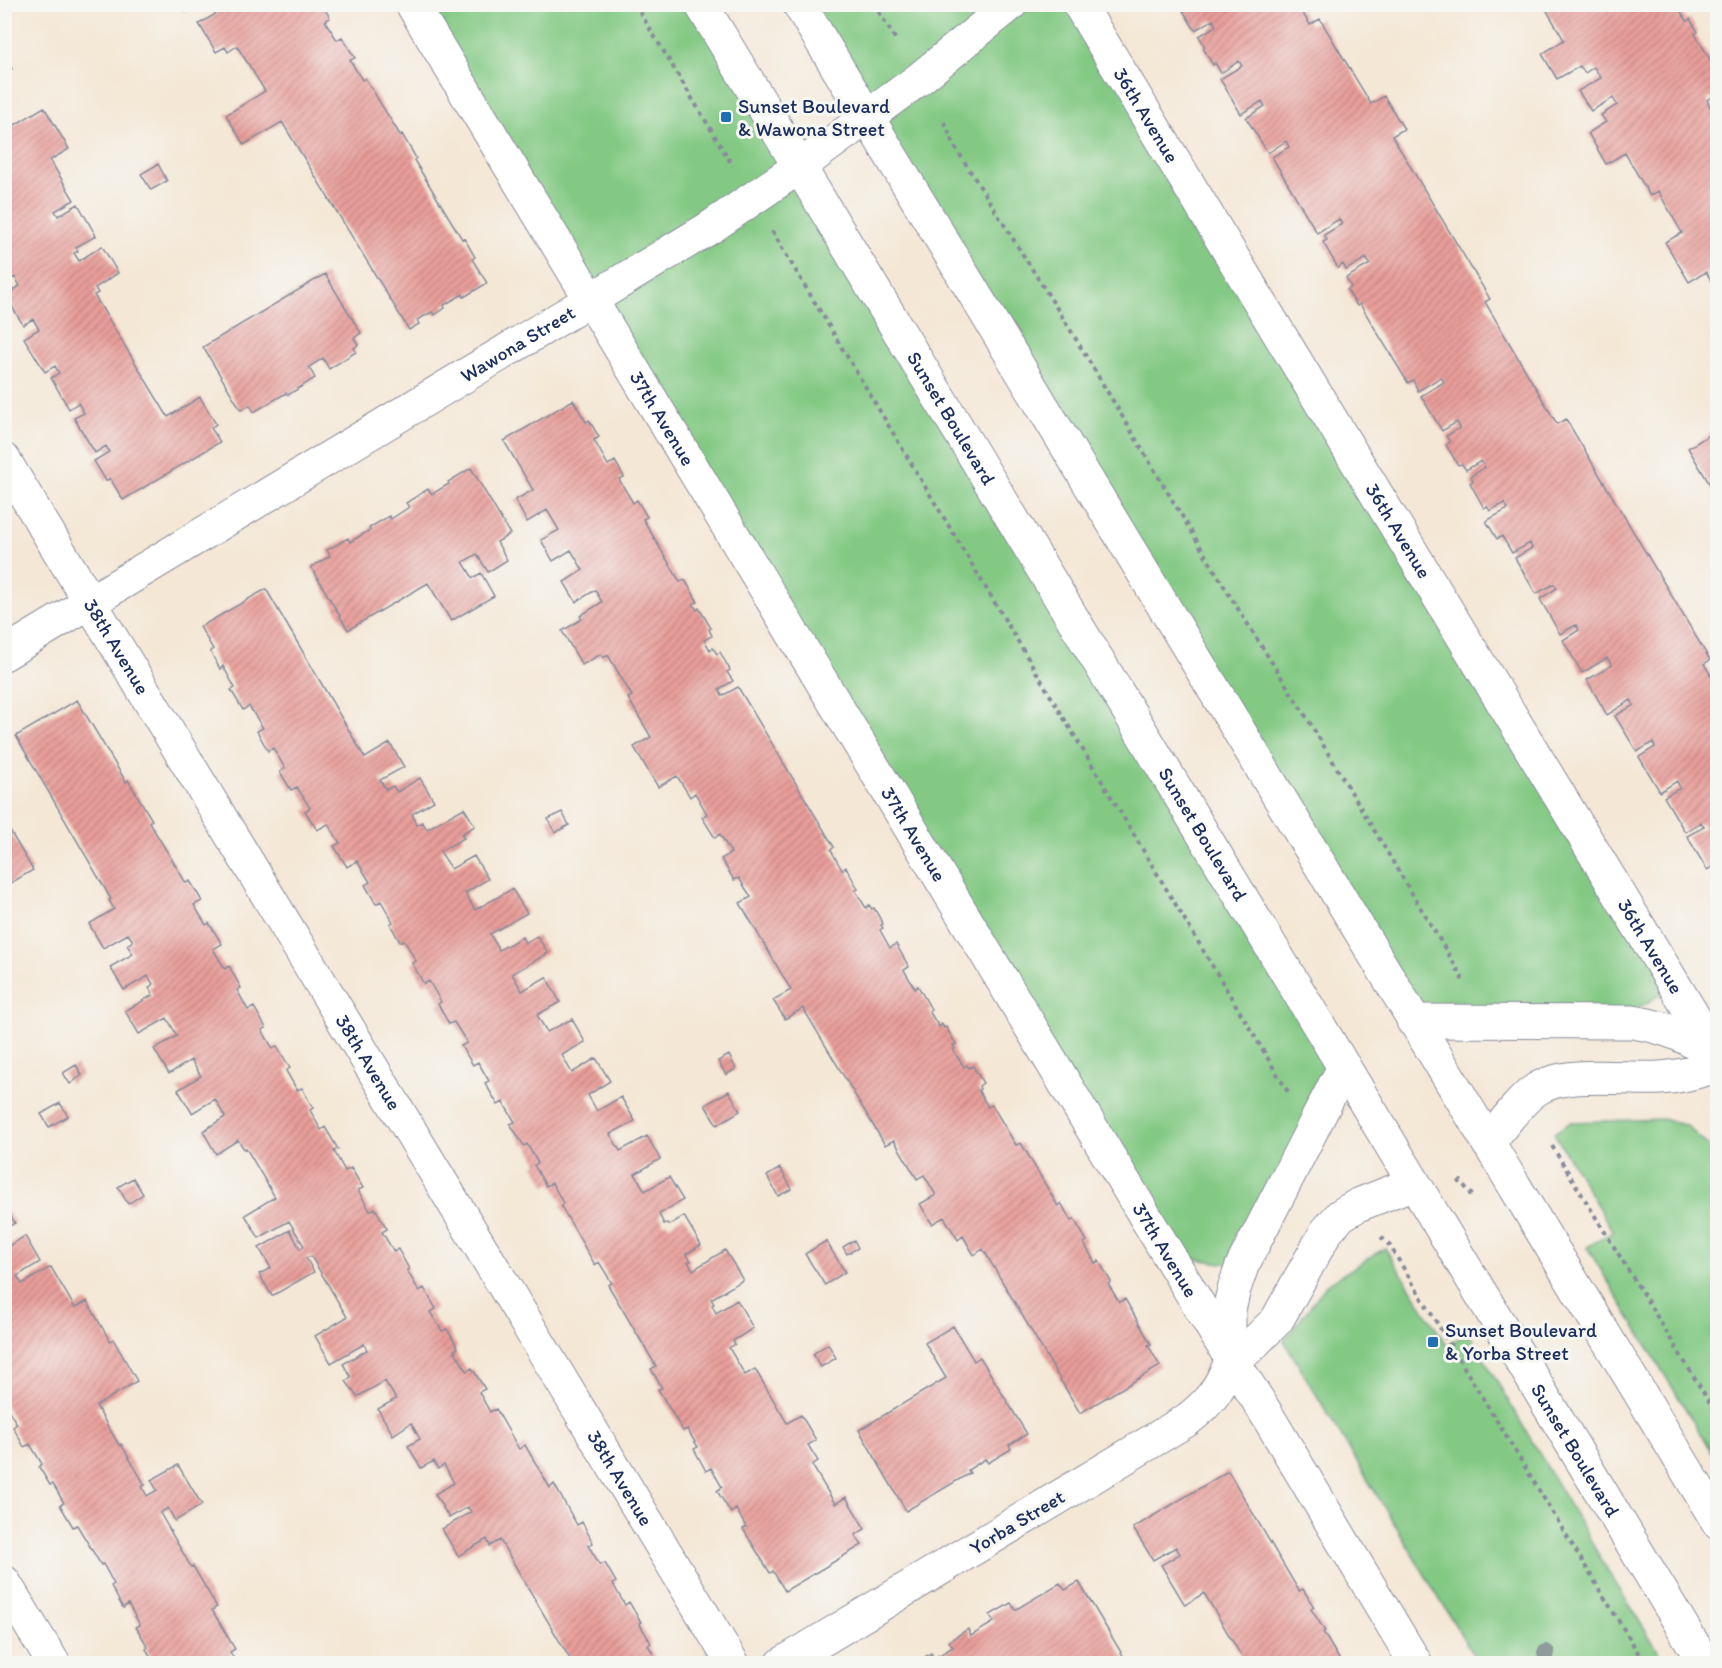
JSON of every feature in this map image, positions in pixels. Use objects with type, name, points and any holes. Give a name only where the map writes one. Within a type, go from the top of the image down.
[{"type":"street","name":"37th Avenue","points":[[412,4],[1416,1664]]},
{"type":"street","name":"Sunset Boulevard","points":[[701,4],[1705,1664]]},
{"type":"street","points":[[799,4],[1718,1522]]},
{"type":"street","name":"Wawona Street","points":[[4,654],[703,232],[799,167],[919,79],[1011,4]]},
{"type":"street","name":"36th Avenue","points":[[1079,4],[1718,1058]]},
{"type":"street","name":"38th Avenue","points":[[4,460],[733,1664]]},
{"type":"street","points":[[1413,1021],[1633,1022],[1679,1033],[1718,1058]]},
{"type":"street","points":[[1488,1143],[1538,1088],[1556,1081],[1575,1078],[1661,1078],[1701,1071],[1718,1065]]},
{"type":"street","points":[[1344,1067],[1242,1266],[1229,1310],[1232,1360],[1249,1348],[1277,1320],[1326,1232],[1341,1215],[1358,1205],[1414,1183]]},
{"type":"street","name":"Yorba Street","points":[[782,1664],[1187,1419],[1206,1405],[1221,1386],[1232,1360]]},
{"type":"street","points":[[4,1582],[54,1664]]},
{"type":"path","points":[[636,4],[728,157]]},
{"type":"path","points":[[874,4],[896,40]]},
{"type":"path","points":[[944,122],[955,147],[1068,326],[1462,977],[1461,991]]},
{"type":"path","points":[[778,241],[1288,1092]]},
{"type":"path","points":[[1552,1146],[1718,1416]]},
{"type":"path","points":[[1375,1232],[1390,1245],[1645,1664]]},
{"type":"green space","points":[[412,5],[701,5],[1344,1067],[1242,1266],[1168,1255]]},
{"type":"green space","points":[[799,5],[1082,5],[1673,984],[1646,1004],[1596,1022],[1413,1021]]},
{"type":"green space","points":[[1666,1119],[1687,1126],[1707,1145],[1717,1163],[1717,1461],[1587,1247],[1613,1232],[1554,1133],[1571,1122]]},
{"type":"green space","points":[[1385,1248],[1447,1346],[1468,1332],[1611,1576],[1666,1663],[1478,1663],[1284,1341],[1327,1284]]},
{"type":"building","points":[[181,4],[198,4],[185,12]]},
{"type":"building","points":[[211,4],[322,4],[330,18],[325,21],[337,40],[342,37],[355,58],[350,60],[362,80],[365,78],[400,135],[402,134],[416,158],[414,160],[475,257],[472,259],[487,283],[464,297],[463,294],[444,305],[445,308],[435,315],[432,312],[417,320],[419,324],[409,330],[282,122],[244,145],[226,115],[265,91],[237,46],[228,52],[225,47],[216,52],[199,24],[217,13]]},
{"type":"building","points":[[1179,4],[1297,4],[1310,25],[1320,19],[1371,104],[1384,96],[1404,129],[1392,136],[1490,299],[1485,302],[1557,424],[1566,419],[1710,660],[1704,664],[1718,687],[1718,864],[1707,870],[1687,836],[1704,827],[1701,822],[1685,832],[1664,797],[1680,788],[1677,781],[1660,792],[1639,757],[1655,747],[1653,742],[1637,752],[1615,716],[1634,705],[1631,700],[1607,715],[1587,680],[1612,665],[1607,658],[1582,673],[1563,640],[1579,630],[1576,625],[1560,634],[1540,599],[1557,588],[1554,584],[1536,594],[1515,558],[1532,548],[1530,543],[1512,553],[1502,536],[1497,539],[1486,521],[1508,509],[1504,503],[1490,511],[1487,506],[1484,508],[1470,483],[1473,481],[1471,476],[1485,467],[1481,461],[1466,470],[1462,464],[1458,465],[1446,445],[1450,442],[1446,436],[1460,428],[1457,422],[1442,431],[1421,396],[1444,382],[1441,377],[1418,391],[1413,380],[1408,383],[1360,304],[1357,306],[1347,290],[1351,287],[1346,278],[1370,264],[1366,258],[1346,270],[1343,264],[1338,268],[1323,242],[1327,240],[1324,235],[1342,224],[1339,219],[1317,233],[1272,157],[1289,147],[1286,141],[1268,153],[1246,118],[1265,106],[1262,101],[1241,114],[1220,79],[1242,66],[1239,61],[1221,73],[1215,63],[1213,65],[1199,36],[1216,26],[1213,20],[1195,30]]},
{"type":"building","points":[[1543,4],[1676,4],[1687,21],[1690,19],[1698,32],[1695,34],[1718,73],[1718,94],[1707,100],[1710,107],[1718,103],[1718,291],[1706,272],[1689,282],[1665,242],[1682,233],[1658,191],[1650,196],[1625,153],[1606,164],[1588,133],[1606,122],[1601,115],[1617,105],[1613,98],[1591,111],[1578,91],[1601,78],[1594,67],[1585,73],[1580,66],[1557,79],[1542,54],[1564,40]]},
{"type":"building","points":[[4,56],[12,69],[4,73]]},
{"type":"building","points":[[44,107],[69,149],[50,160],[74,200],[55,211],[58,216],[78,204],[96,236],[76,247],[78,251],[74,253],[79,261],[102,246],[118,273],[95,288],[98,293],[94,295],[168,417],[200,397],[216,424],[211,428],[220,442],[123,500],[110,478],[106,481],[94,461],[109,452],[106,446],[95,453],[74,418],[84,413],[78,403],[69,409],[51,378],[59,373],[55,366],[45,372],[24,338],[39,329],[33,319],[23,325],[5,295],[20,286],[15,277],[4,283],[4,118],[10,128]]},
{"type":"building","points":[[158,164],[167,181],[151,190],[141,174]]},
{"type":"building","points":[[325,274],[361,333],[354,338],[358,345],[354,348],[356,352],[329,369],[323,358],[309,367],[315,378],[254,412],[250,405],[241,410],[203,347]]},
{"type":"building","points":[[573,400],[586,422],[589,420],[599,437],[594,440],[608,465],[615,461],[624,477],[619,479],[621,483],[633,503],[637,500],[647,517],[643,519],[680,582],[685,580],[698,602],[693,604],[697,610],[699,608],[711,628],[709,629],[712,636],[704,640],[710,650],[713,648],[717,654],[720,652],[733,681],[719,689],[722,696],[738,687],[834,847],[831,850],[842,870],[846,867],[858,889],[855,890],[866,908],[869,905],[872,909],[874,908],[883,924],[880,930],[890,948],[896,944],[909,967],[904,970],[915,989],[918,986],[939,1027],[942,1024],[944,1028],[946,1027],[956,1044],[953,1045],[955,1049],[953,1050],[964,1067],[973,1066],[983,1083],[978,1090],[988,1107],[992,1105],[1016,1145],[1021,1143],[1058,1206],[1061,1203],[1071,1221],[1074,1219],[1087,1241],[1084,1243],[1095,1263],[1099,1261],[1111,1282],[1108,1284],[1119,1302],[1125,1299],[1151,1344],[1148,1345],[1160,1366],[1080,1413],[983,1249],[974,1255],[963,1236],[958,1240],[944,1217],[932,1224],[920,1204],[936,1195],[924,1175],[917,1179],[894,1140],[885,1145],[803,1008],[785,1019],[773,1000],[791,990],[740,903],[751,897],[739,878],[734,880],[721,859],[731,853],[720,834],[715,838],[702,817],[707,814],[695,793],[690,797],[677,776],[658,787],[634,747],[651,737],[628,698],[632,696],[608,655],[603,658],[601,654],[582,665],[562,631],[582,619],[580,616],[602,602],[595,590],[576,602],[564,582],[583,570],[571,550],[553,561],[541,540],[559,530],[547,510],[527,522],[515,500],[533,490],[504,441]]},
{"type":"building","points":[[1714,432],[1718,438],[1718,485],[1712,488],[1688,448]]},
{"type":"building","points":[[471,468],[510,534],[497,542],[507,560],[488,572],[477,554],[463,562],[473,578],[481,573],[494,596],[451,621],[428,583],[348,630],[311,567],[330,556],[327,550],[348,538],[350,542],[389,516],[391,519],[409,507],[406,503],[428,489],[432,494]]},
{"type":"building","points":[[266,589],[365,758],[390,743],[404,767],[380,780],[386,790],[393,786],[397,792],[420,778],[434,801],[412,814],[417,825],[422,822],[427,829],[464,808],[475,826],[461,834],[464,838],[440,851],[451,869],[474,856],[488,879],[465,893],[475,910],[512,889],[527,913],[490,934],[499,950],[522,937],[525,943],[537,936],[548,953],[512,974],[522,991],[546,977],[560,1002],[537,1015],[547,1032],[572,1019],[585,1042],[562,1055],[572,1073],[596,1058],[610,1081],[588,1095],[597,1111],[621,1097],[635,1121],[610,1134],[620,1151],[647,1136],[660,1159],[635,1174],[645,1191],[669,1177],[683,1200],[659,1214],[664,1224],[669,1225],[684,1216],[701,1245],[686,1254],[693,1270],[725,1250],[743,1280],[711,1299],[716,1313],[737,1300],[753,1328],[733,1341],[735,1344],[729,1348],[745,1375],[755,1369],[787,1423],[801,1415],[816,1440],[808,1445],[818,1461],[812,1465],[835,1504],[846,1497],[865,1529],[855,1535],[862,1545],[785,1591],[773,1571],[770,1573],[743,1529],[746,1527],[736,1509],[731,1513],[717,1491],[722,1487],[711,1468],[706,1471],[694,1449],[698,1447],[687,1429],[683,1431],[658,1389],[662,1388],[651,1369],[656,1366],[608,1285],[612,1283],[599,1262],[595,1265],[561,1206],[563,1203],[552,1183],[546,1186],[534,1165],[538,1163],[527,1144],[524,1146],[510,1124],[515,1122],[503,1102],[498,1105],[485,1083],[489,1081],[478,1062],[473,1065],[461,1046],[467,1043],[454,1022],[449,1024],[438,1004],[441,1002],[429,981],[424,984],[412,963],[416,961],[404,940],[400,942],[390,924],[393,922],[381,901],[376,904],[365,885],[370,882],[357,861],[347,867],[334,846],[340,843],[328,824],[317,830],[305,811],[310,808],[297,787],[291,790],[280,772],[285,768],[273,748],[268,751],[257,731],[263,728],[249,706],[243,710],[231,690],[235,688],[223,666],[220,669],[210,651],[213,649],[200,627]]},
{"type":"building","points":[[77,700],[126,782],[128,780],[152,820],[149,822],[186,883],[190,881],[202,901],[194,905],[206,925],[209,923],[222,944],[213,949],[225,969],[229,966],[241,988],[237,990],[248,1010],[254,1007],[266,1028],[262,1030],[273,1049],[277,1046],[290,1068],[286,1071],[297,1090],[302,1088],[321,1130],[325,1127],[338,1149],[334,1151],[345,1171],[351,1168],[363,1188],[358,1190],[370,1211],[375,1208],[387,1229],[382,1232],[394,1252],[398,1249],[419,1291],[424,1288],[436,1309],[430,1312],[442,1331],[447,1329],[458,1348],[454,1350],[467,1371],[472,1368],[485,1389],[479,1392],[490,1412],[496,1409],[519,1449],[525,1445],[550,1488],[554,1484],[577,1525],[582,1522],[593,1543],[588,1545],[600,1565],[605,1563],[616,1582],[613,1584],[625,1605],[629,1602],[641,1622],[639,1623],[651,1643],[648,1645],[659,1664],[573,1664],[500,1540],[490,1546],[487,1539],[458,1556],[442,1529],[471,1512],[468,1507],[449,1518],[435,1494],[454,1483],[444,1465],[438,1469],[434,1461],[421,1468],[408,1446],[420,1439],[411,1423],[393,1435],[378,1409],[396,1399],[385,1381],[357,1397],[346,1381],[351,1377],[343,1364],[367,1350],[364,1344],[331,1363],[315,1336],[347,1317],[311,1256],[306,1258],[314,1272],[272,1296],[259,1274],[271,1268],[259,1248],[290,1230],[300,1249],[304,1246],[289,1221],[259,1238],[245,1215],[275,1197],[246,1148],[244,1149],[238,1140],[216,1154],[203,1131],[225,1117],[215,1099],[192,1113],[178,1090],[201,1076],[191,1060],[169,1074],[154,1049],[177,1036],[167,1018],[139,1034],[125,1011],[153,995],[149,988],[153,984],[148,976],[124,990],[110,967],[133,954],[127,945],[133,941],[128,934],[103,948],[89,924],[114,909],[109,900],[111,899],[16,736]]},
{"type":"building","points":[[562,812],[569,825],[555,833],[548,819]]},
{"type":"building","points":[[4,821],[33,870],[4,887]]},
{"type":"building","points":[[729,1055],[736,1069],[726,1075],[718,1061]]},
{"type":"building","points":[[76,1065],[82,1075],[70,1084],[63,1073]]},
{"type":"building","points":[[729,1091],[740,1111],[717,1125],[705,1105]]},
{"type":"building","points":[[60,1103],[68,1116],[49,1127],[41,1114]]},
{"type":"building","points":[[780,1168],[792,1189],[778,1196],[767,1176]]},
{"type":"building","points":[[133,1178],[143,1194],[128,1204],[118,1187]]},
{"type":"building","points":[[4,1205],[15,1223],[4,1229]]},
{"type":"building","points":[[25,1236],[40,1262],[17,1276],[22,1284],[51,1267],[75,1308],[87,1301],[110,1341],[113,1339],[137,1381],[96,1406],[145,1485],[142,1486],[147,1496],[157,1490],[151,1480],[178,1465],[202,1505],[175,1521],[168,1508],[160,1513],[217,1607],[212,1610],[235,1649],[230,1652],[237,1664],[155,1664],[136,1627],[140,1625],[128,1604],[123,1608],[111,1586],[114,1584],[103,1564],[101,1565],[77,1525],[73,1527],[60,1505],[64,1503],[53,1484],[50,1485],[39,1467],[42,1464],[30,1444],[24,1447],[13,1427],[17,1424],[4,1403],[4,1249]]},
{"type":"building","points":[[854,1240],[858,1248],[847,1254],[843,1247]]},
{"type":"building","points":[[826,1241],[845,1272],[825,1285],[805,1254]]},
{"type":"building","points":[[953,1326],[974,1361],[980,1357],[1027,1434],[1009,1445],[1011,1449],[988,1463],[985,1459],[968,1470],[970,1473],[906,1511],[859,1430],[946,1378],[925,1343]]},
{"type":"building","points":[[828,1344],[836,1358],[821,1367],[813,1354]]},
{"type":"building","points":[[1228,1471],[1299,1591],[1303,1589],[1314,1607],[1311,1609],[1342,1664],[1246,1664],[1204,1593],[1185,1605],[1161,1565],[1180,1554],[1176,1547],[1153,1560],[1133,1528]]},
{"type":"building","points":[[1079,1582],[1128,1664],[1072,1664],[1071,1661],[1067,1664],[913,1664],[931,1653],[934,1658],[953,1647],[949,1641],[968,1629],[971,1636],[994,1622],[990,1615],[1011,1603],[1015,1610],[1060,1583],[1065,1590]]},
{"type":"place","name":"Sunset Boulevard & Wawona Street","points":[[726,117]]},
{"type":"place","name":"Sunset Boulevard & Yorba Street","points":[[1433,1342]]}]
